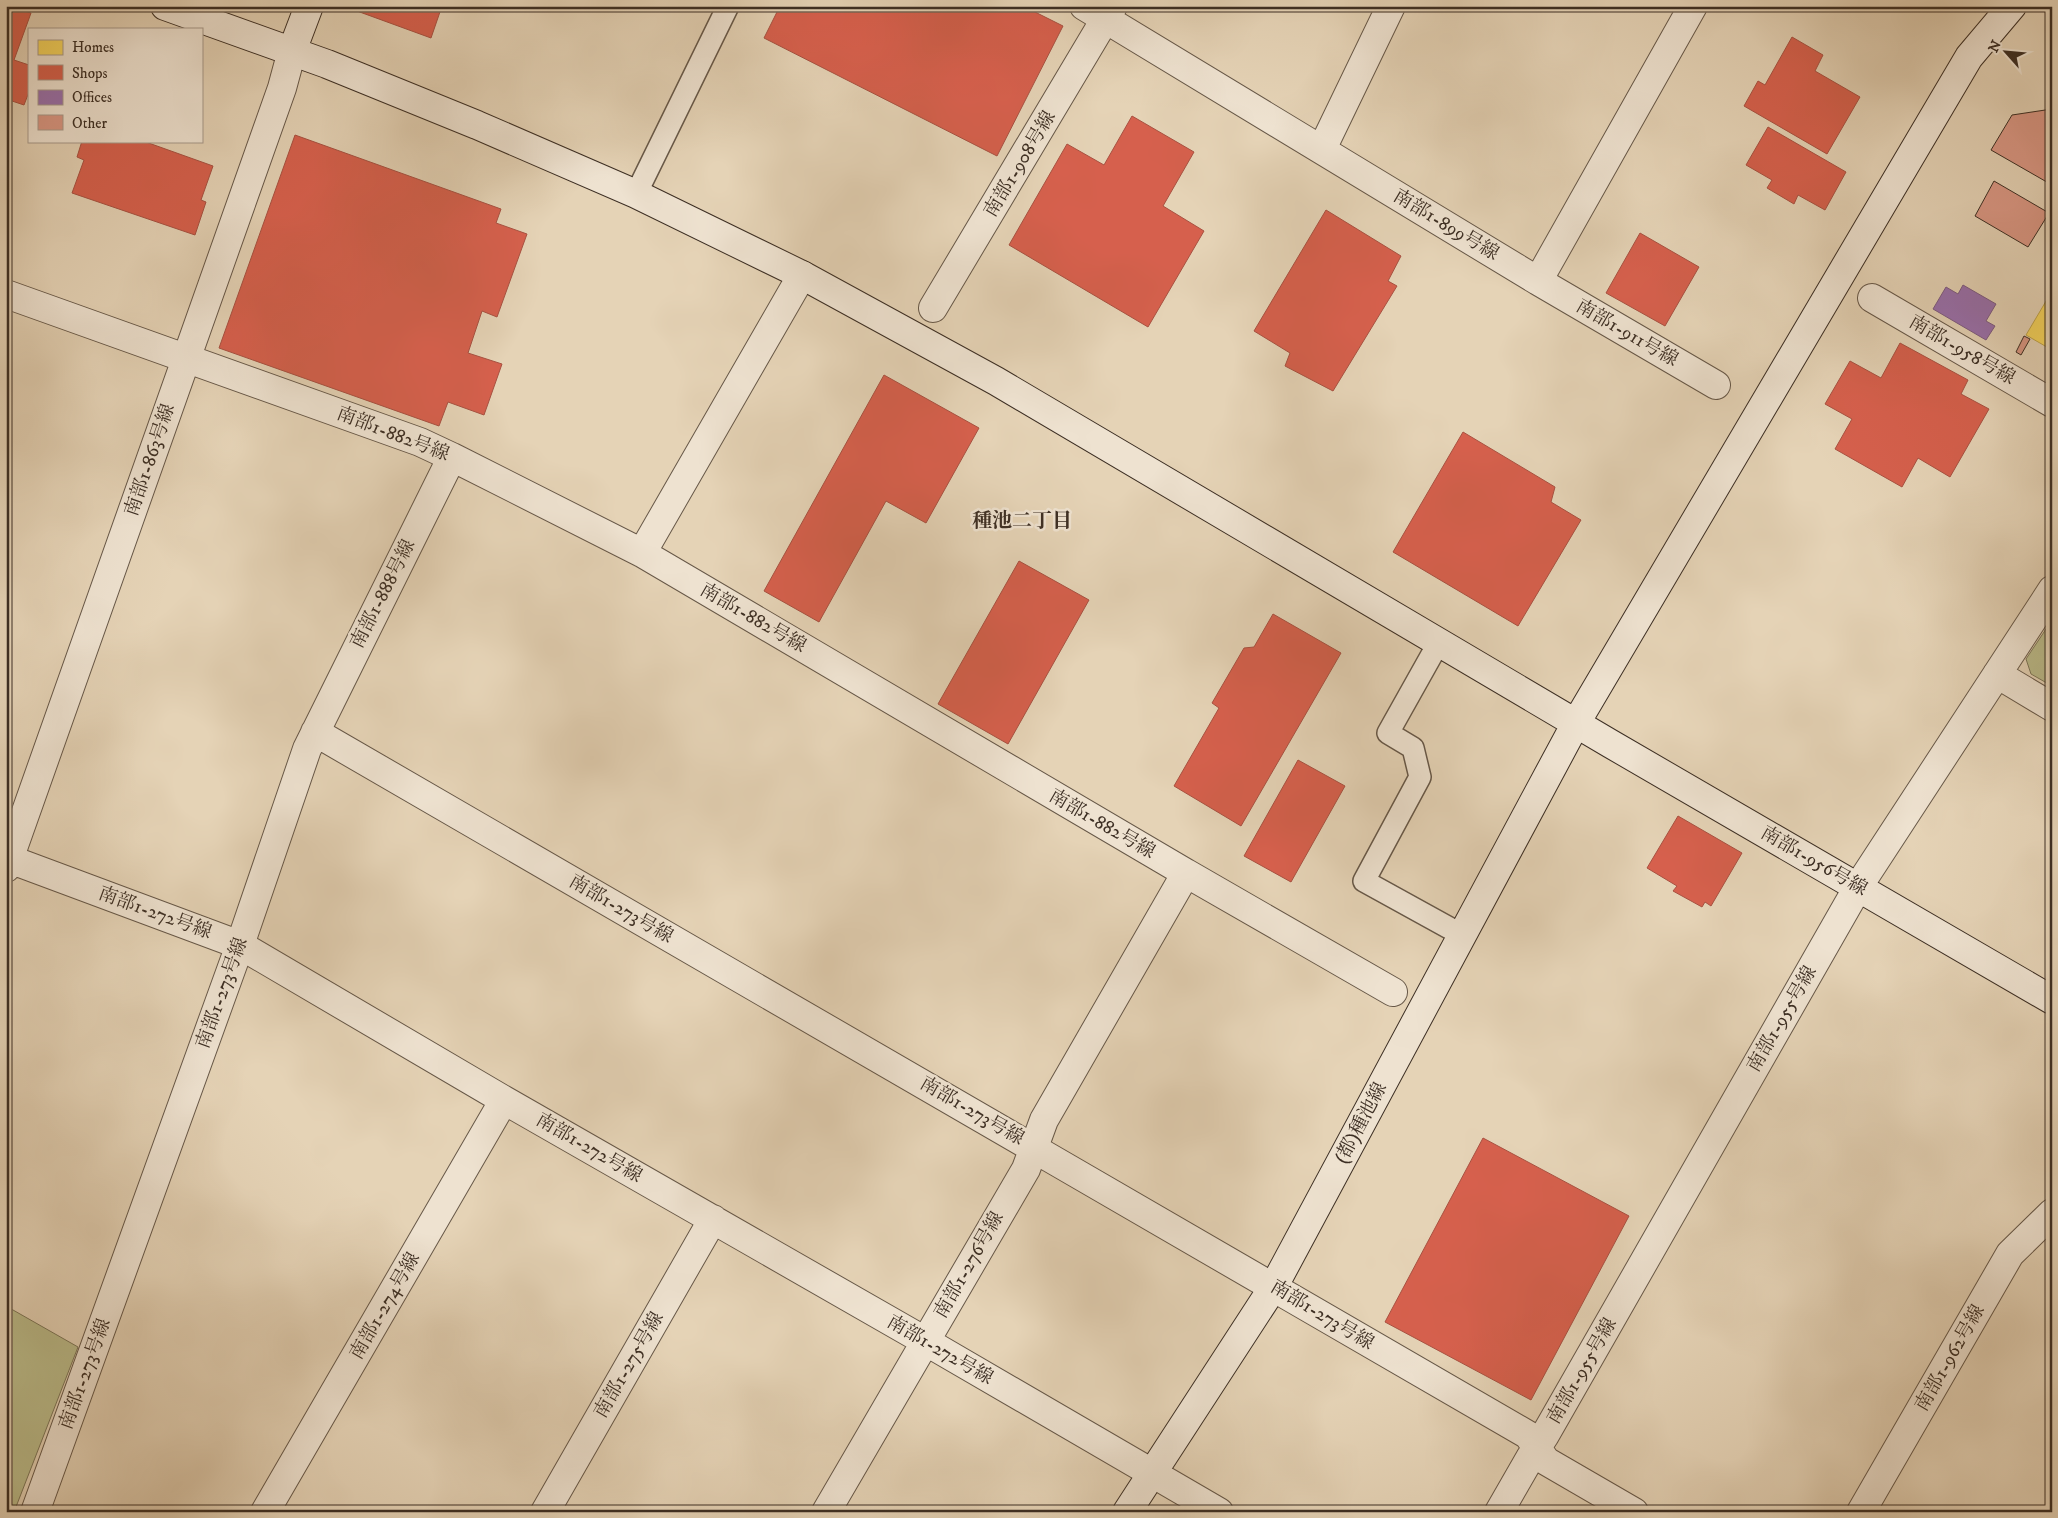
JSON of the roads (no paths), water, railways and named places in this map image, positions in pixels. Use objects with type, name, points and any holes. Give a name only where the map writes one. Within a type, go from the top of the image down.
[{"type":"street","name":"南部1-956号線","points":[[165,6],[292,52],[468,122],[636,194],[802,275],[996,381],[1576,723],[2052,1000]]},
{"type":"street","name":"南部1-863号線","points":[[8,863],[282,88],[292,52],[309,6]]},
{"type":"street","points":[[1322,150],[1391,6]]},
{"type":"street","points":[[1538,281],[1692,6]]},
{"type":"street","name":"(都)種池線","points":[[1127,1512],[1274,1286],[1576,723],[1969,57],[2012,6]]},
{"type":"street","name":"南部1-899号線","points":[[1101,11],[1322,150],[1538,281]]},
{"type":"street","name":"南部1-908号線","points":[[934,308],[1101,11]]},
{"type":"street","points":[[642,553],[802,275]]},
{"type":"street","name":"南部1-911号線","points":[[1538,281],[1716,385]]},
{"type":"street","name":"南部1-882号線","points":[[6,294],[411,439],[452,457],[642,553],[1186,874],[1393,992]]},
{"type":"street","name":"南部1-958号線","points":[[1872,298],[2052,403]]},
{"type":"street","name":"南部1-888号線","points":[[315,732],[452,457]]},
{"type":"street","name":"南部1-955号線","points":[[1499,1512],[1858,887],[2052,590]]},
{"type":"street","points":[[1997,674],[2052,707]]},
{"type":"street","name":"南部1-273号線","points":[[35,1512],[240,945],[307,749],[315,732],[1274,1286],[1302,1306],[1528,1435],[1534,1453],[1634,1512]]},
{"type":"street","name":"南部1-272号線","points":[[8,863],[240,945],[504,1100],[925,1340],[1219,1512]]},
{"type":"street","points":[[1034,1147],[1044,1120],[1186,874]]},
{"type":"street","name":"南部1-274号線","points":[[265,1512],[504,1100]]},
{"type":"street","name":"南部1-276号線","points":[[826,1512],[1026,1169],[1034,1147]]},
{"type":"street","name":"南部1-962号線","points":[[1860,1512],[2010,1254],[2052,1213]]},
{"type":"street","name":"南部1-275号線","points":[[545,1512],[713,1219]]},
{"type":"lane","points":[[636,194],[728,6]]},
{"type":"lane","points":[[1439,642],[1388,734],[1413,748],[1420,777],[1364,881],[1462,935]]},
{"type":"district","name":"種池二丁目","points":[[1022,521]]}]
